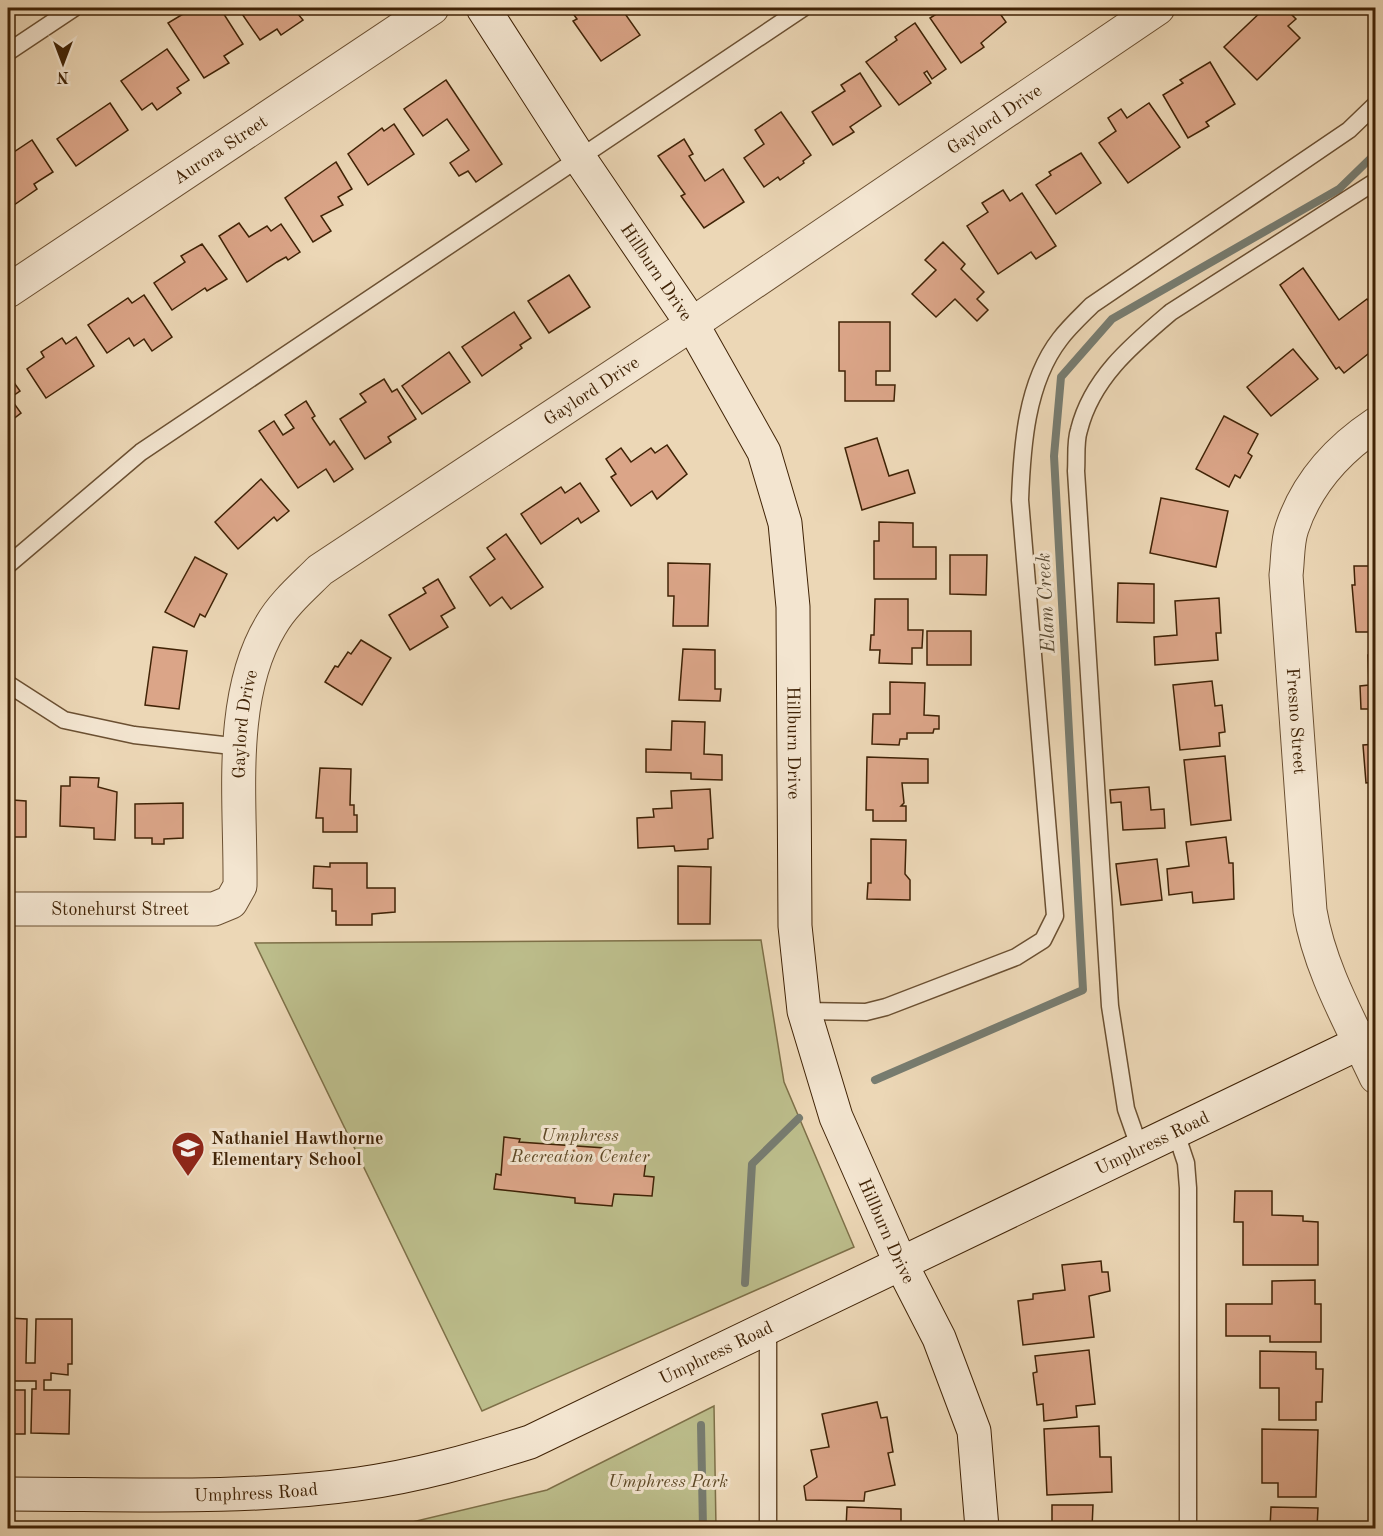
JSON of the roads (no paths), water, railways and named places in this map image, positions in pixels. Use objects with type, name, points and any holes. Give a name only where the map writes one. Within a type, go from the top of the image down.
[{"type":"street","name":"Aurora Street","points":[[8,291],[432,8]]},
{"type":"street","name":"Hillburn Drive","points":[[483,8],[580,159],[692,324],[764,452],[785,523],[793,607],[795,926],[804,1011],[836,1117],[900,1262],[939,1338],[974,1431],[982,1528]]},
{"type":"street","name":"Gaylord Drive","points":[[231,902],[240,886],[241,747],[244,700],[253,661],[272,623],[320,570],[692,324],[1158,8]]},
{"type":"street","name":"Fresno Street","points":[[1376,424],[1350,441],[1312,483],[1291,530],[1286,574],[1310,911],[1314,938],[1323,962],[1368,1038],[1376,1077]]},
{"type":"street","name":"Stonehurst Street","points":[[8,909],[214,909],[231,902]]},
{"type":"street","name":"Umphress Road","points":[[8,1494],[244,1495],[358,1484],[451,1467],[558,1430],[768,1329],[900,1262],[1176,1133],[1368,1038]]},
{"type":"lane","points":[[8,52],[74,8]]},
{"type":"lane","points":[[8,565],[141,452],[803,8]]},
{"type":"lane","points":[[804,1011],[866,1012],[886,1007],[1016,957],[1043,940],[1055,916],[1020,500],[1023,440],[1037,384],[1059,341],[1092,305],[1349,130],[1376,104]]},
{"type":"lane","points":[[1140,1149],[1126,1109],[1110,1006],[1076,471],[1078,431],[1092,394],[1115,361],[1141,337],[1171,312],[1376,181]]},
{"type":"lane","points":[[8,684],[64,720],[134,735],[241,747]]},
{"type":"lane","points":[[1176,1133],[1186,1163],[1188,1188],[1188,1528]]},
{"type":"lane","points":[[768,1329],[768,1528]]},
{"type":"waterway","name":"Elam Creek","points":[[875,1080],[1083,990],[1054,456],[1061,377],[1112,319],[1339,189],[1376,153]]},
{"type":"waterway","name":"Elam Creek","points":[[745,1283],[752,1164],[799,1118]]},
{"type":"waterway","name":"Elam Creek","points":[[701,1425],[703,1528]]},
{"type":"place","name":"Nathaniel Hawthorne Elementary School","points":[[188,1177]]},
{"type":"park label","name":"Umphress Recreation Center","points":[[580,1145]]},
{"type":"park label","name":"Umphress Park","points":[[668,1481]]}]
